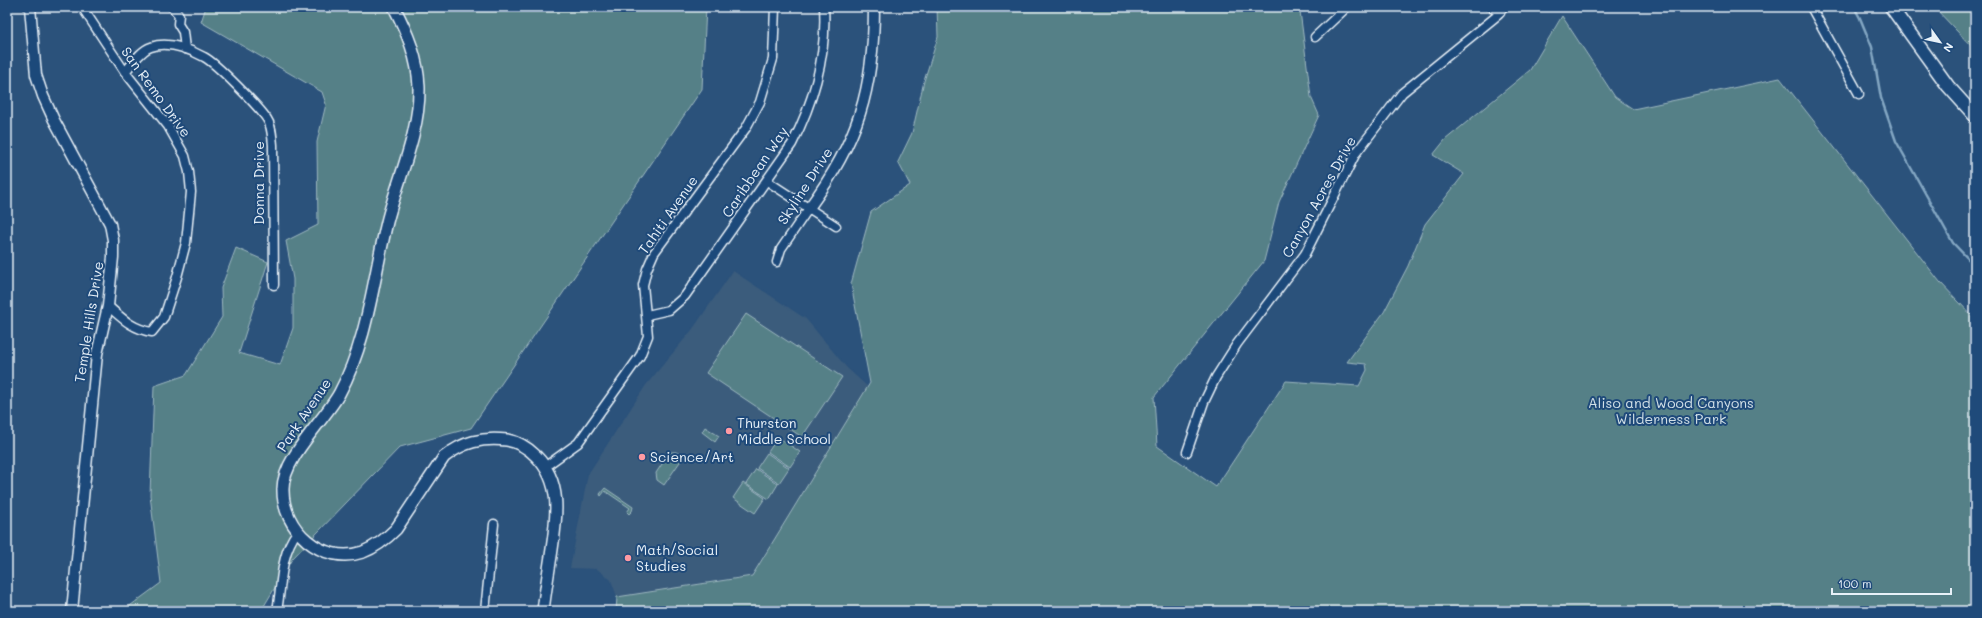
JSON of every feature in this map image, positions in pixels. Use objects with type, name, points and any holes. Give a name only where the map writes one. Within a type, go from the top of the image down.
[{"type":"main road","name":"Park Avenue","points":[[394,7],[414,52],[419,86],[415,127],[387,222],[366,323],[356,353],[338,394],[328,412],[291,460],[285,476],[283,488],[284,501],[289,518],[296,532],[310,543],[336,554],[362,552],[386,539],[396,528],[444,457],[460,446],[478,439],[517,442],[530,451],[546,466],[556,497],[557,522],[543,611]]},
{"type":"main road","points":[[1891,7],[1948,86],[1975,116]]},
{"type":"street","name":"Temple Hills Drive","points":[[30,7],[36,75],[43,96],[54,120],[110,224],[113,240],[113,257],[108,306],[97,354],[72,611]]},
{"type":"street","name":"San Remo Drive","points":[[82,7],[124,72],[168,126],[185,156],[191,192],[186,243],[164,317],[152,332],[140,330],[130,326],[108,306]]},
{"type":"street","points":[[172,7],[179,15],[178,24],[183,32],[185,49]]},
{"type":"street","name":"Tahiti Avenue","points":[[546,466],[578,443],[640,356],[648,336],[643,284],[647,269],[654,253],[746,128],[760,102],[773,59],[775,7]]},
{"type":"street","name":"Caribbean Way","points":[[647,315],[669,310],[685,296],[792,144],[806,116],[816,88],[824,47],[824,7]]},
{"type":"street","name":"Skyline Drive","points":[[777,262],[781,249],[827,184],[843,155],[863,105],[874,45],[874,7]]},
{"type":"street","points":[[1315,37],[1348,7]]},
{"type":"street","points":[[1491,7],[1501,10]]},
{"type":"street","points":[[1811,7],[1859,94]]},
{"type":"street","name":"Canyon Acres Drive","points":[[1187,452],[1204,402],[1216,377],[1237,344],[1305,254],[1356,154],[1402,93],[1501,10]]},
{"type":"street","name":"Donna Drive","points":[[124,72],[151,47],[172,45],[185,49],[206,58],[258,108],[268,120],[272,132],[273,145],[274,285]]},
{"type":"street","points":[[767,181],[836,226]]},
{"type":"street","points":[[485,611],[494,524]]},
{"type":"street","points":[[277,611],[284,560],[288,544],[296,532]]},
{"type":"shaded area","name":"Thurston Middle School","points":[[733,271],[806,319],[847,368],[868,387],[752,576],[617,597],[611,580],[597,569],[570,568],[588,474],[646,385],[692,330]]},
{"type":"green space","points":[[206,7],[706,7],[702,89],[471,428],[400,447],[292,559],[261,611],[123,611],[161,583],[150,495],[154,386],[186,375],[222,317],[221,288],[236,248],[268,262],[239,353],[280,365],[293,328],[293,279],[286,241],[318,225],[317,142],[326,104],[322,92],[201,22]]},
{"type":"green space","name":"Aliso and Wood Canyons Wilderness Park","points":[[937,7],[1304,7],[1300,11],[1311,97],[1319,115],[1279,202],[1264,261],[1154,397],[1157,446],[1216,487],[1286,381],[1359,386],[1367,370],[1366,364],[1347,362],[1384,312],[1408,266],[1425,224],[1464,174],[1433,155],[1445,140],[1530,70],[1562,16],[1615,97],[1633,109],[1780,78],[1940,282],[1975,319],[1975,611],[616,611],[617,597],[752,576],[870,383],[851,284],[871,212],[910,185],[898,162],[912,133],[924,81],[938,37]]},
{"type":"green space","points":[[1934,7],[1975,7],[1975,50]]},
{"type":"green space","points":[[746,314],[842,377],[802,437],[706,373]]},
{"type":"green space","points":[[705,427],[719,436],[715,442],[702,432]]},
{"type":"green space","points":[[778,437],[800,452],[790,467],[768,452]]},
{"type":"green space","points":[[670,452],[676,452],[684,456],[664,485],[657,480],[656,473]]},
{"type":"green space","points":[[767,453],[789,468],[779,483],[757,468]]},
{"type":"green space","points":[[756,469],[778,484],[769,499],[746,484]]},
{"type":"green space","points":[[743,483],[765,498],[755,513],[733,498]]},
{"type":"green space","points":[[605,488],[633,507],[632,511],[629,514],[627,512],[630,508],[605,491],[601,496],[600,494]]},
{"type":"waterway","points":[[1854,7],[1872,47],[1881,98],[1896,141],[1953,243],[1975,266]]},
{"type":"place","name":"Thurston Middle School","points":[[729,431]]},
{"type":"place","name":"Science/Art","points":[[642,457]]},
{"type":"place","name":"Math/Social Studies","points":[[628,558]]}]
